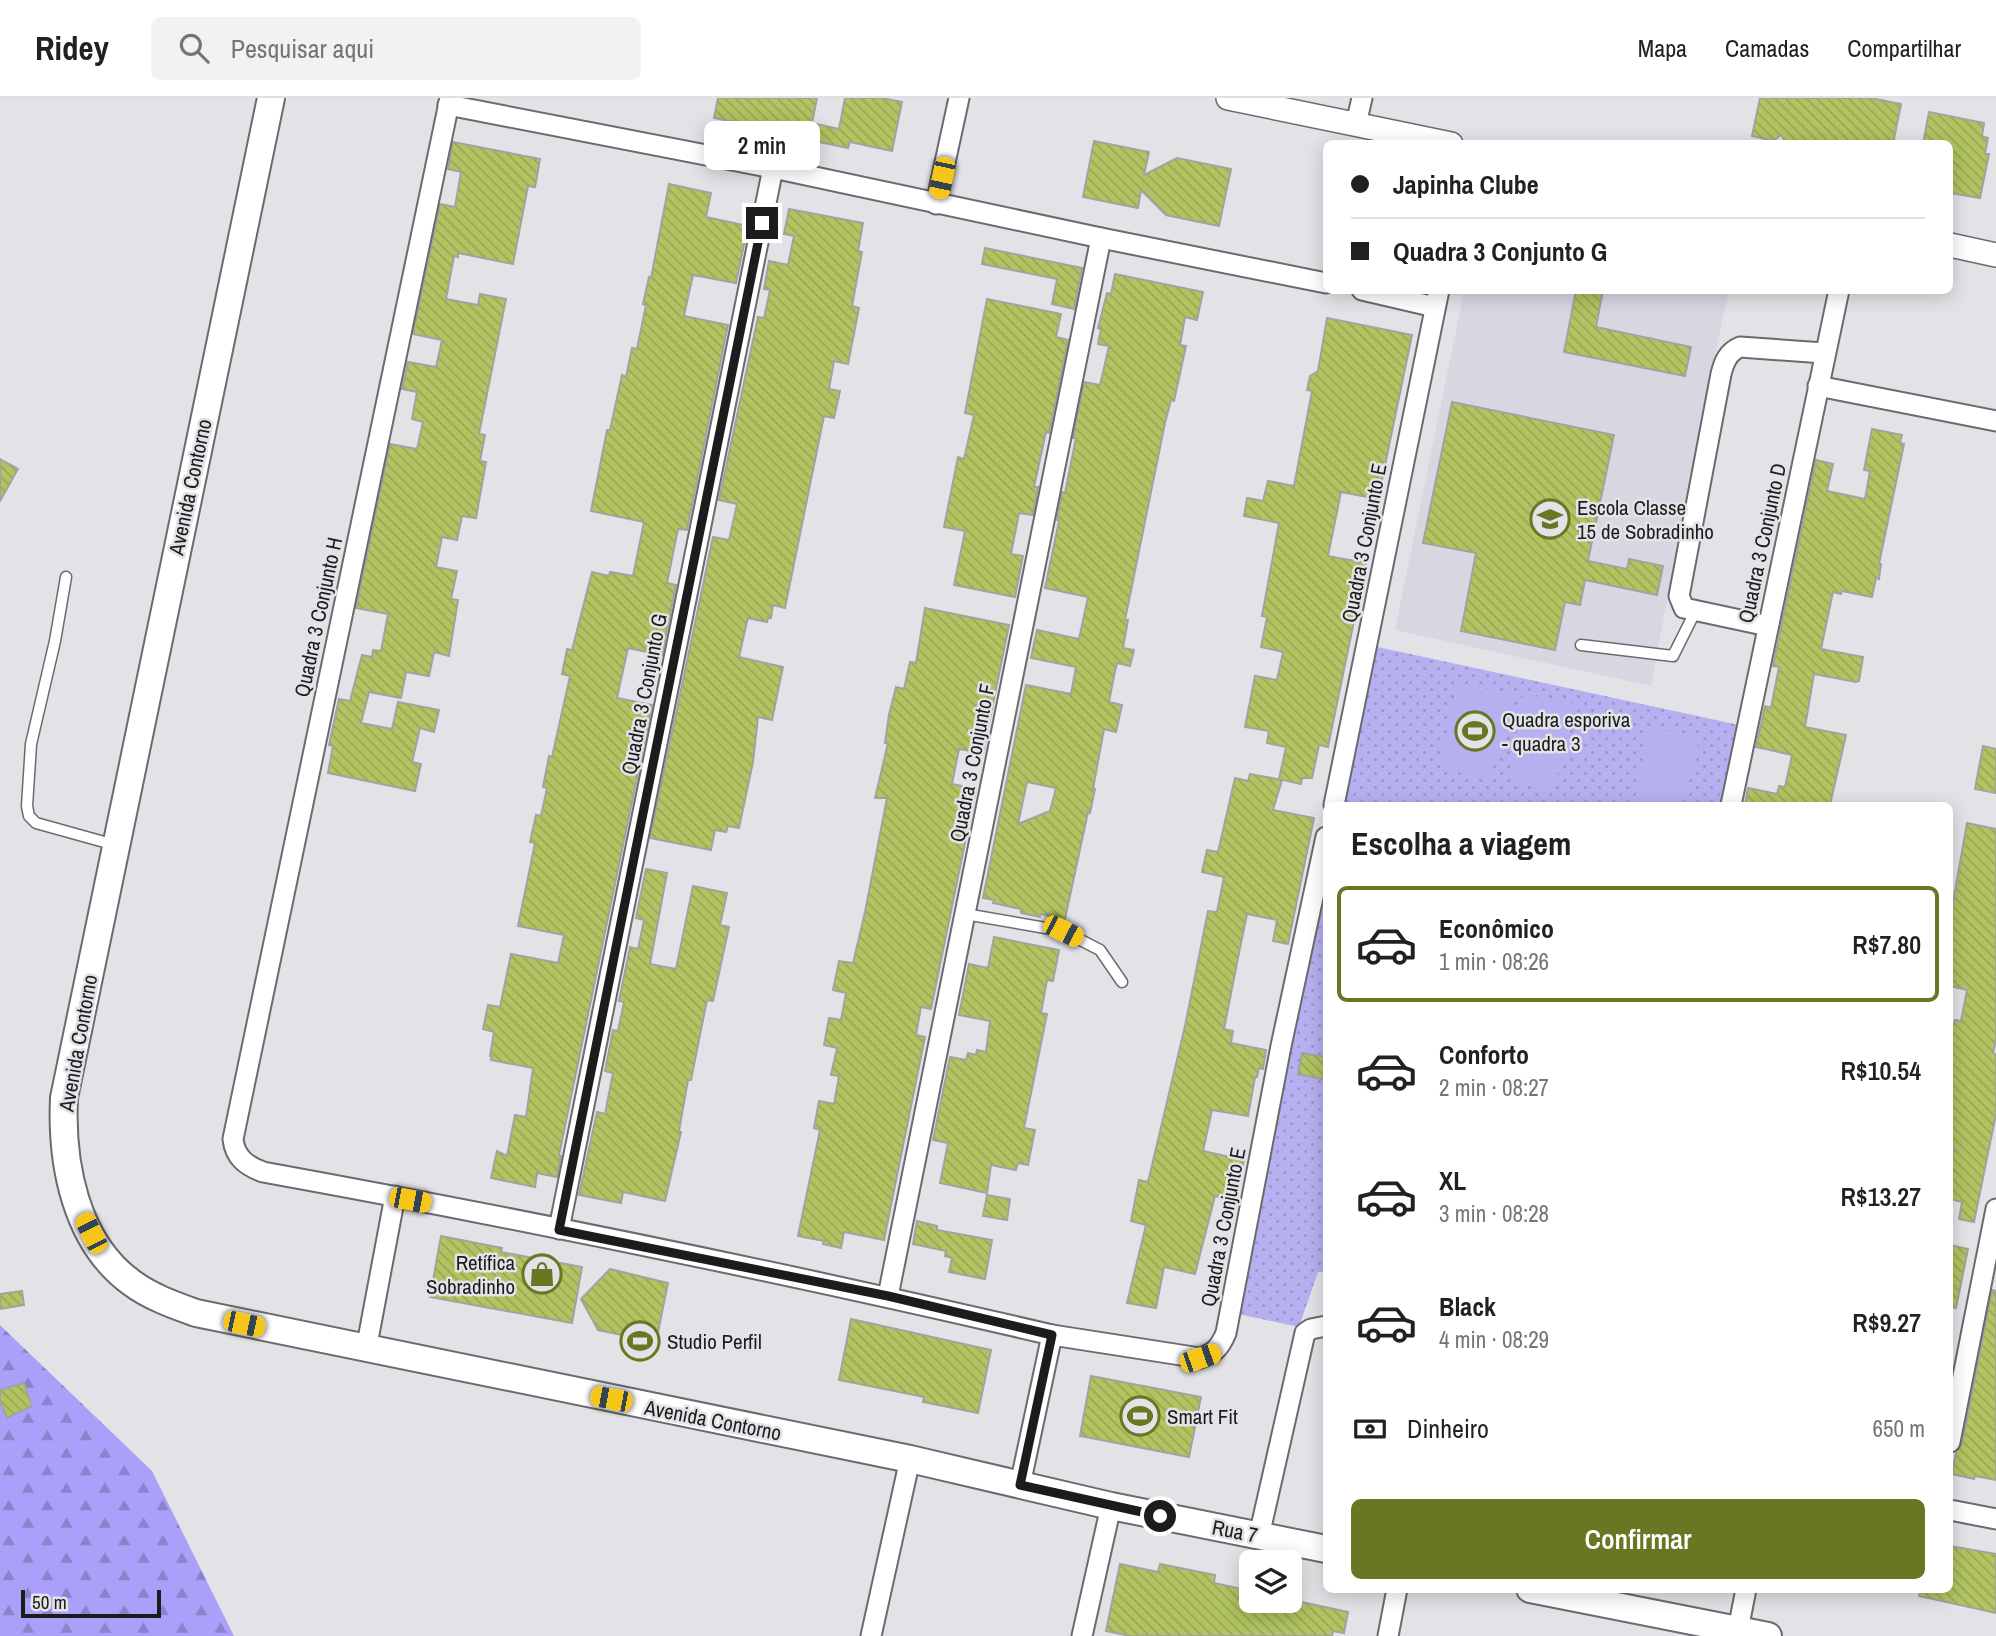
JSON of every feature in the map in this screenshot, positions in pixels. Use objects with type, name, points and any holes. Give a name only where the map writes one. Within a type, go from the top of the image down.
[{"type":"main road","name":"Avenida Contorno","points":[[271,98],[64,1098],[63,1131],[70,1182],[84,1220],[97,1245],[131,1283],[153,1296],[196,1314],[910,1460],[1020,1485]]},
{"type":"main road","name":"Rua 7","points":[[1020,1485],[1323,1548]]},
{"type":"main road","points":[[1550,1593],[1768,1636]]},
{"type":"street","points":[[936,204],[959,98]]},
{"type":"street","points":[[1228,98],[1432,140]]},
{"type":"street","points":[[1356,124],[1362,98]]},
{"type":"street","points":[[449,101],[1323,282]]},
{"type":"street","name":"Quadra 3 Conjunto H","points":[[233,1139],[449,101]]},
{"type":"street","name":"Quadra 3 Conjunto G","points":[[559,1230],[773,168]]},
{"type":"street","name":"Quadra 3 Conjunto F","points":[[888,1296],[1101,238]]},
{"type":"street","points":[[1953,246],[1996,255]]},
{"type":"street","points":[[1395,294],[1437,299]]},
{"type":"street","name":"Quadra 3 Conjunto D","points":[[1732,802],[1838,294]]},
{"type":"street","name":"Quadra 3 Conjunto E","points":[[1335,802],[1437,299]]},
{"type":"street","points":[[1768,626],[1684,608],[1679,596],[1724,362],[1732,350],[1740,347],[1824,354]]},
{"type":"street","points":[[1818,386],[1996,421]]},
{"type":"street","name":"Quadra 3 Conjunto E","points":[[233,1139],[243,1163],[263,1172],[395,1196],[888,1296],[1052,1335],[1200,1358],[1213,1353],[1226,1333],[1281,1046],[1323,851]]},
{"type":"street","points":[[366,1350],[395,1196]]},
{"type":"street","points":[[1953,1427],[1996,1209]]},
{"type":"street","points":[[1259,1536],[1305,1333],[1323,1327]]},
{"type":"street","points":[[1020,1485],[1052,1335]]},
{"type":"street","points":[[871,1636],[910,1460]]},
{"type":"street","points":[[1082,1636],[1111,1506]]},
{"type":"street","points":[[1953,1511],[1996,1519]]},
{"type":"street","points":[[1388,1636],[1397,1593]]},
{"type":"street","points":[[1738,1630],[1745,1593]]},
{"type":"lane","points":[[66,577],[55,641],[31,744],[27,806],[29,816],[36,823],[116,845]]},
{"type":"lane","points":[[1581,645],[1673,656],[1696,610]]},
{"type":"lane","points":[[965,914],[1063,931],[1100,950],[1122,982]]},
{"type":"shaded area","name":"Escola Classe 15 de Sobradinho","points":[[1463,294],[1728,294],[1703,408],[1651,686],[1395,630]]},
{"type":"shaded area","points":[[1373,646],[1739,725],[1724,802],[1342,802]]},
{"type":"shaded area","name":"Quadra esporiva - quadra 3","points":[[1457,683],[1513,694],[1490,779],[1440,768]]},
{"type":"shaded area","name":"Quadra esporiva - quadra 3","points":[[1523,694],[1573,703],[1554,792],[1510,781]]},
{"type":"shaded area","points":[[1649,726],[1700,738],[1683,802],[1635,802]]},
{"type":"shaded area","points":[[1323,889],[1323,1272],[1318,1272],[1299,1327],[1238,1314]]},
{"type":"green space","points":[[0,1325],[152,1471],[234,1636],[0,1636]]},
{"type":"building","points":[[718,98],[817,98],[812,123],[839,129],[845,98],[882,98],[902,102],[892,151],[850,142],[848,148],[714,118]]},
{"type":"building","points":[[1760,98],[1871,98],[1901,104],[1894,140],[1784,140],[1781,135],[1769,140],[1752,136]]},
{"type":"building","points":[[1929,112],[1984,123],[1982,136],[1988,138],[1985,154],[1989,154],[1980,198],[1953,194],[1953,140],[1924,140]]},
{"type":"building","points":[[1094,141],[1149,152],[1144,175],[1177,158],[1231,169],[1219,226],[1166,215],[1141,190],[1138,208],[1083,197]]},
{"type":"building","points":[[453,142],[540,159],[535,187],[528,186],[513,264],[458,253],[458,257],[454,256],[446,299],[478,305],[480,294],[506,299],[479,434],[485,435],[480,461],[486,462],[476,518],[462,516],[457,540],[442,537],[436,567],[457,571],[451,599],[458,600],[449,656],[434,652],[429,676],[406,672],[401,698],[369,692],[361,723],[392,729],[398,702],[439,710],[434,732],[420,728],[412,762],[421,764],[415,791],[328,773],[333,746],[329,745],[339,699],[350,701],[362,655],[372,657],[373,650],[381,651],[388,614],[356,608],[390,444],[417,449],[423,422],[412,419],[417,392],[402,389],[408,362],[436,367],[442,340],[413,334],[440,204],[455,207],[461,172],[448,169]]},
{"type":"building","points":[[669,184],[711,193],[706,217],[748,226],[736,283],[693,275],[688,297],[684,316],[728,325],[687,530],[678,529],[667,583],[676,585],[662,655],[628,648],[617,698],[652,705],[559,1155],[557,1177],[537,1173],[535,1187],[491,1178],[497,1151],[507,1156],[515,1115],[526,1117],[533,1068],[491,1060],[494,1032],[483,1029],[488,1005],[500,1007],[511,954],[558,963],[564,935],[518,926],[535,843],[530,842],[536,815],[541,816],[547,788],[543,787],[549,756],[552,757],[570,676],[562,674],[567,649],[572,650],[592,572],[609,576],[610,572],[633,576],[644,522],[591,511],[607,430],[610,430],[622,375],[626,377],[632,348],[637,349],[646,305],[643,304],[649,277],[651,278]]},
{"type":"building","points":[[789,209],[863,223],[858,251],[862,252],[852,306],[859,308],[848,364],[834,361],[829,389],[840,391],[834,418],[824,416],[785,608],[773,605],[771,618],[768,618],[767,622],[748,618],[739,657],[783,667],[772,720],[758,717],[753,762],[739,828],[728,826],[726,832],[715,830],[711,850],[650,838],[713,537],[729,540],[737,504],[719,500],[758,317],[764,318],[770,290],[764,289],[769,261],[788,265],[794,236],[784,234]]},
{"type":"building","points":[[985,248],[1082,268],[1074,309],[1052,304],[1057,279],[982,264]]},
{"type":"building","points":[[1115,274],[1203,292],[1197,320],[1185,317],[1180,345],[1186,346],[1174,401],[1171,400],[1165,423],[1125,620],[1128,620],[1123,648],[1134,650],[1130,666],[1117,663],[1115,671],[1109,702],[1122,705],[1116,732],[1104,729],[1095,789],[1065,919],[1040,914],[1040,917],[1021,913],[1021,909],[983,898],[1026,685],[1071,694],[1076,667],[1031,658],[1037,630],[1079,639],[1088,597],[1045,588],[1059,521],[1062,492],[1065,493],[1076,438],[1073,438],[1084,382],[1100,385],[1109,346],[1098,344],[1101,329],[1098,328],[1107,293],[1111,294]],"holes":[[[1027,782],[1056,788],[1050,811],[1018,824]]]},
{"type":"building","points":[[1575,294],[1602,294],[1596,327],[1691,347],[1685,376],[1564,352]]},
{"type":"building","points":[[987,299],[1061,314],[1056,337],[1068,340],[1049,433],[1046,432],[1034,487],[1038,487],[1033,515],[1019,513],[1011,554],[1023,556],[1015,597],[954,585],[965,531],[944,527],[958,457],[964,459],[974,415],[965,413]]},
{"type":"building","points":[[1327,318],[1412,335],[1378,499],[1341,492],[1328,556],[1366,563],[1328,747],[1319,745],[1312,778],[1302,778],[1301,784],[1279,779],[1286,747],[1267,743],[1269,731],[1245,727],[1255,676],[1277,680],[1283,652],[1261,647],[1267,617],[1262,616],[1279,523],[1244,516],[1247,498],[1263,501],[1268,481],[1294,486],[1312,391],[1307,390],[1310,376],[1318,371]]},
{"type":"building","points":[[1452,402],[1614,435],[1588,561],[1627,569],[1629,559],[1663,566],[1657,595],[1585,580],[1580,605],[1565,602],[1555,650],[1461,631],[1476,553],[1423,543]]},
{"type":"building","points":[[1872,429],[1902,435],[1900,443],[1904,444],[1879,564],[1879,579],[1876,578],[1872,597],[1842,591],[1841,594],[1833,592],[1821,649],[1863,657],[1859,681],[1814,674],[1805,727],[1846,735],[1831,802],[1746,802],[1748,788],[1777,794],[1779,786],[1785,787],[1792,755],[1756,747],[1765,706],[1771,708],[1779,667],[1773,666],[1816,460],[1833,464],[1827,491],[1865,499],[1870,471],[1864,470]]},
{"type":"building","points":[[0,459],[18,469],[0,501]]},
{"type":"building","points":[[925,608],[1009,625],[983,753],[959,749],[952,784],[976,789],[931,1009],[921,1007],[916,1035],[925,1037],[884,1240],[844,1232],[841,1248],[823,1244],[824,1241],[798,1236],[820,1130],[814,1128],[819,1101],[834,1104],[839,1076],[831,1075],[837,1048],[824,1045],[829,1018],[841,1020],[846,993],[833,990],[839,961],[853,963],[887,798],[875,798],[888,743],[885,743],[889,715],[896,687],[904,689],[910,662],[916,663]]},
{"type":"building","points":[[1983,746],[1996,749],[1996,793],[1975,789]]},
{"type":"building","points":[[1250,774],[1282,780],[1273,810],[1314,818],[1288,944],[1273,941],[1277,920],[1247,914],[1241,943],[1224,1029],[1233,1031],[1231,1043],[1266,1050],[1263,1069],[1259,1068],[1255,1077],[1248,1116],[1212,1110],[1203,1151],[1244,1160],[1235,1201],[1215,1196],[1195,1274],[1164,1267],[1156,1308],[1127,1303],[1146,1225],[1131,1221],[1139,1180],[1148,1182],[1185,1026],[1208,911],[1217,912],[1224,877],[1202,872],[1207,850],[1218,852],[1235,778],[1248,781]]},
{"type":"building","points":[[1967,823],[1996,829],[1996,1040],[1993,1053],[1996,1054],[1996,1114],[1974,1222],[1959,1219],[1962,1202],[1953,1200],[1953,1024],[1955,1020],[1961,1021],[1967,990],[1953,987],[1953,902]]},
{"type":"building","points":[[646,869],[667,873],[650,964],[676,969],[693,886],[727,893],[720,925],[729,927],[713,1001],[707,1000],[691,1080],[688,1080],[679,1131],[681,1132],[665,1201],[623,1192],[621,1203],[579,1195],[597,1112],[605,1114],[613,1073],[605,1071],[613,1030],[618,1031],[624,1002],[619,1001],[630,947],[638,949],[644,920],[636,918]]},
{"type":"building","points":[[994,937],[1059,950],[1053,981],[1047,980],[1041,1013],[1047,1014],[1024,1128],[1035,1130],[1028,1165],[1018,1163],[1016,1170],[991,1165],[987,1193],[940,1183],[948,1143],[933,1140],[950,1057],[966,1060],[968,1053],[976,1055],[977,1050],[986,1052],[990,1021],[959,1015],[969,964],[988,968]]},
{"type":"building","points":[[1302,1053],[1323,1056],[1323,1079],[1298,1074]]},
{"type":"building","points":[[987,1195],[1010,1199],[1007,1220],[983,1216]]},
{"type":"building","points":[[917,1221],[937,1226],[937,1230],[992,1240],[985,1279],[949,1272],[952,1258],[945,1256],[946,1251],[913,1244]]},
{"type":"building","points":[[441,1236],[502,1248],[501,1252],[582,1267],[572,1323],[430,1297]]},
{"type":"building","points":[[1953,1246],[1968,1249],[1956,1308],[1953,1308]]},
{"type":"building","points":[[610,1269],[668,1283],[656,1342],[598,1330],[581,1299]]},
{"type":"building","points":[[1992,1290],[1996,1291],[1996,1480],[1953,1474],[1956,1452],[1962,1444]]},
{"type":"building","points":[[22,1291],[24,1305],[0,1309],[0,1294]]},
{"type":"building","points":[[851,1319],[991,1350],[978,1413],[923,1402],[924,1397],[839,1380]]},
{"type":"building","name":"Smart Fit","points":[[1091,1376],[1201,1397],[1189,1457],[1080,1436]]},
{"type":"building","points":[[24,1383],[32,1406],[7,1418],[0,1401],[0,1390]]},
{"type":"building","points":[[1953,1547],[1996,1554],[1996,1613],[1919,1596],[1919,1593],[1953,1593]]},
{"type":"building","points":[[1120,1564],[1158,1572],[1160,1564],[1215,1575],[1214,1583],[1239,1588],[1239,1613],[1302,1613],[1302,1602],[1348,1612],[1344,1633],[1333,1631],[1332,1636],[1130,1636],[1106,1631]]},
{"type":"place","name":"Escola Classe 15 de Sobradinho","points":[[1550,519]]},
{"type":"place","name":"Quadra esporiva - quadra 3","points":[[1475,731]]},
{"type":"place","name":"Retífica Sobradinho","points":[[542,1274]]},
{"type":"place","name":"Studio Perfil","points":[[640,1341]]},
{"type":"place","name":"Smart Fit","points":[[1140,1416]]},
{"type":"route","points":[[762,223],[559,1230],[888,1296],[1052,1335],[1020,1485],[1160,1516]]}]
